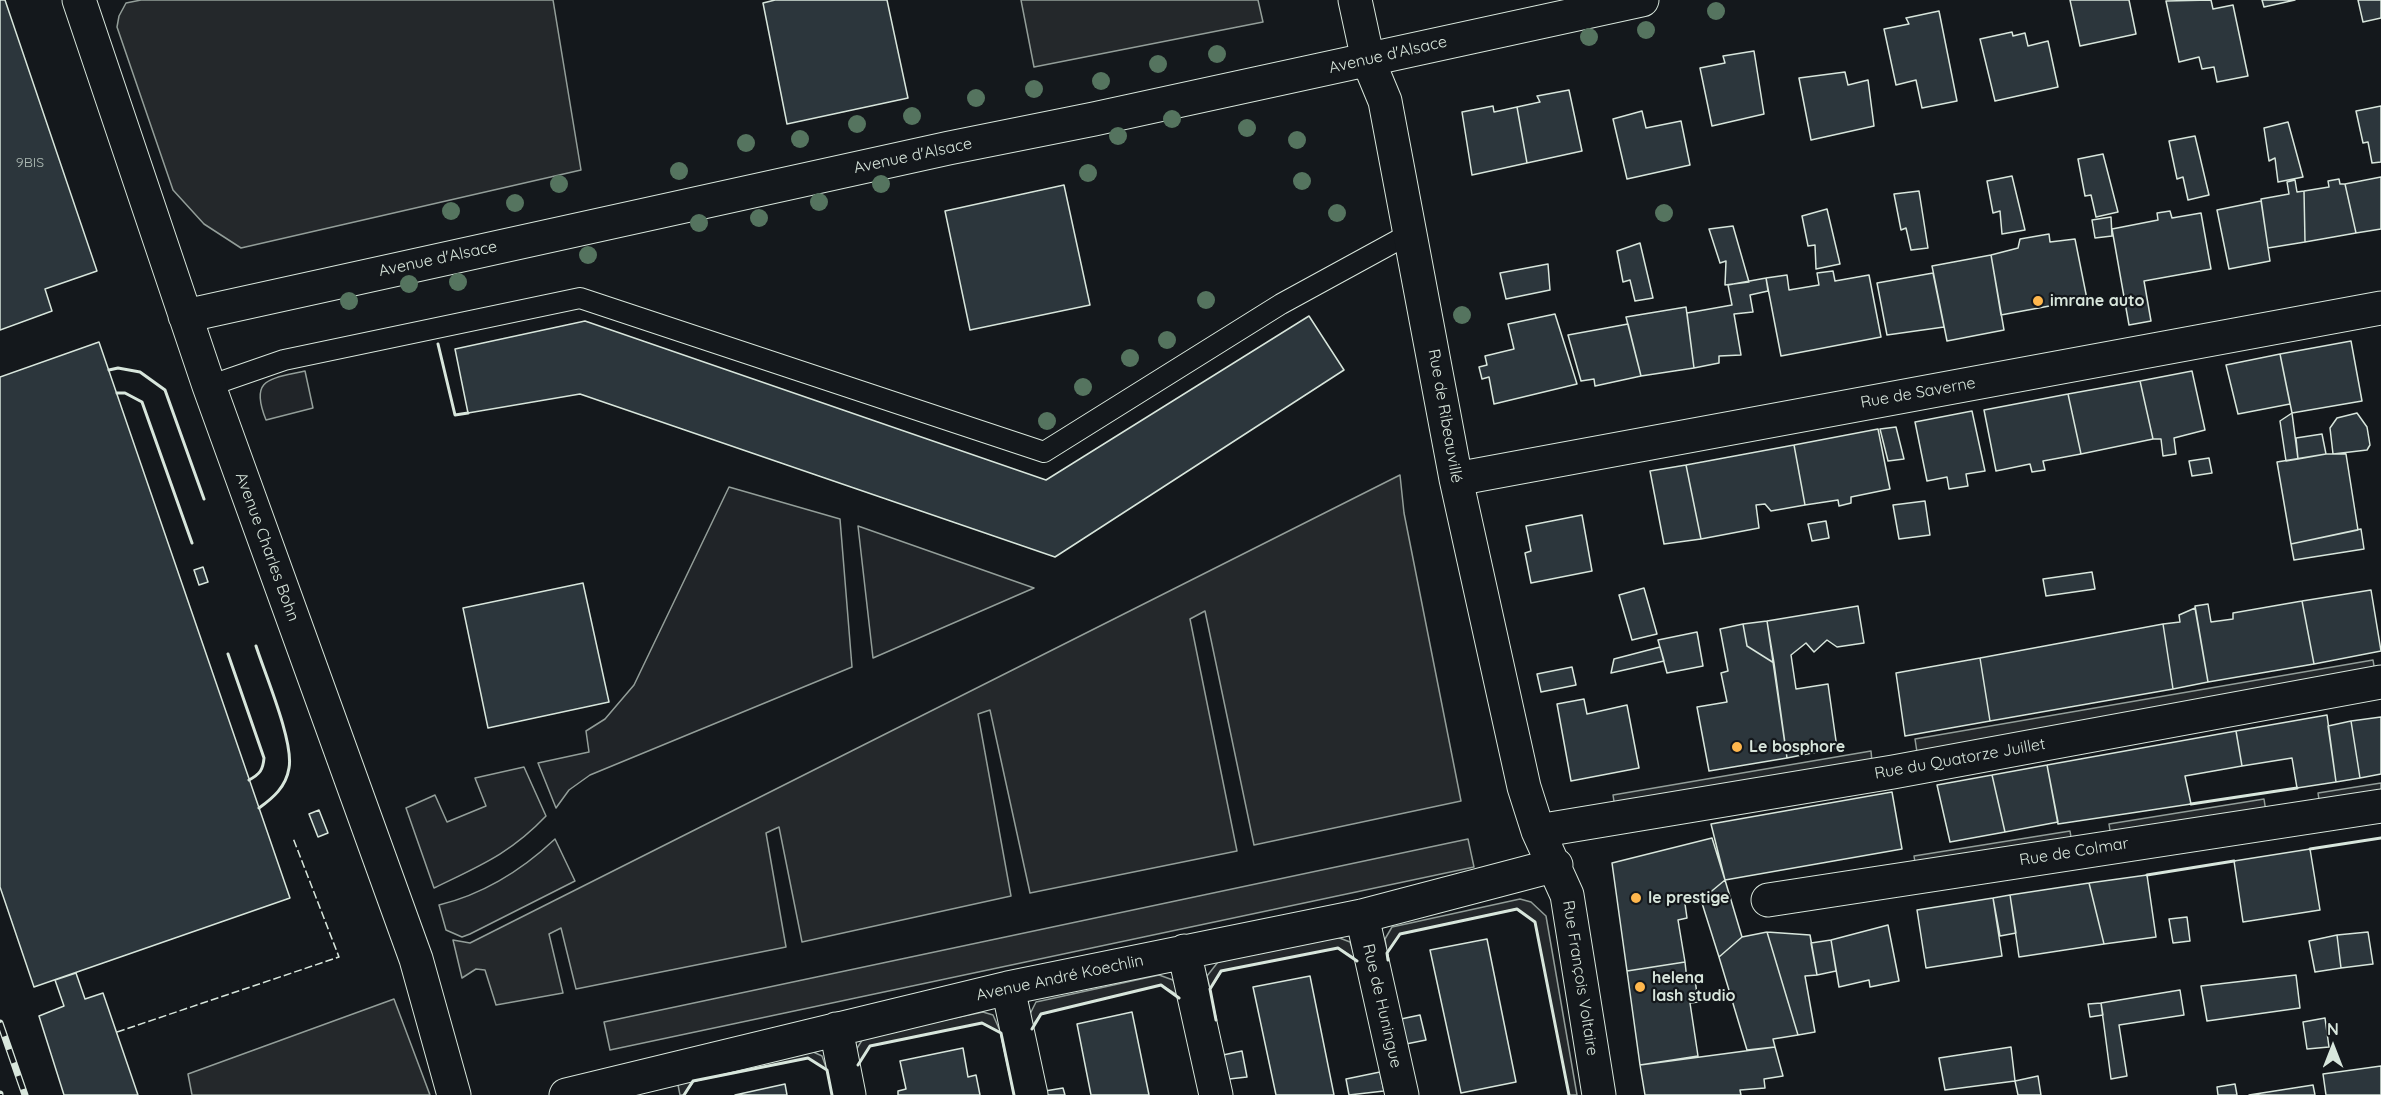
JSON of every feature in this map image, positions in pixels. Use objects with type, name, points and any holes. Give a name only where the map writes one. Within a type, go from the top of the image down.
[{"type":"street","name":"Avenue Charles Bohn","points":[[79,0],[184,316],[416,959],[454,1095]]},
{"type":"street","name":"Rue de Ribeauvillé","points":[[1355,0],[1368,60],[1385,101],[1456,479],[1524,787],[1538,831]]},
{"type":"street","name":"Avenue d'Alsace","points":[[184,316],[938,150],[1642,0]]},
{"type":"street","name":"Rue de Saverne","points":[[1456,479],[2381,308]]},
{"type":"street","name":"Rue du Quatorze Juillet","points":[[1538,831],[1893,772],[2381,682]]},
{"type":"street","name":"Rue de Colmar","points":[[1768,900],[2381,806]]},
{"type":"street","name":"Rue François Voltaire","points":[[1538,831],[1556,866],[1567,895],[1599,1095]]},
{"type":"street","name":"Avenue André Koechlin","points":[[566,1095],[658,1083],[836,1029],[1008,988],[1362,916],[1556,866]]},
{"type":"street","name":"Rue de Huningue","points":[[1362,916],[1402,1095]]},
{"type":"street","points":[[1184,951],[1216,1095]]},
{"type":"street","points":[[1008,988],[1031,1095]]},
{"type":"street","points":[[836,1029],[849,1095]]},
{"type":"lane","points":[[209,386],[284,360],[580,298],[1044,452],[1281,304],[1411,233]]},
{"type":"shaded area","points":[[141,0],[553,0],[581,170],[241,248],[204,224],[173,190],[117,27],[119,16],[126,3]]},
{"type":"shaded area","points":[[1021,0],[1258,0],[1263,22],[1034,67]]},
{"type":"shaded area","points":[[305,371],[313,408],[266,420],[261,406],[262,388],[273,379]]},
{"type":"shaded area","points":[[1400,475],[1404,513],[1461,801],[1254,845],[1205,611],[1190,619],[1237,851],[1030,893],[990,710],[978,714],[1011,896],[802,942],[779,827],[766,833],[786,947],[576,989],[561,928],[549,934],[563,993],[496,1005],[485,970],[476,969],[462,978],[453,940],[470,943]]},
{"type":"shaded area","points":[[729,487],[840,519],[852,667],[590,775],[569,790],[556,808],[538,763],[589,752],[586,731],[605,719],[634,685]]},
{"type":"shaded area","points":[[858,526],[1034,588],[873,658]]},
{"type":"shaded area","points":[[2373,660],[2375,672],[1917,752],[1915,739]]},
{"type":"shaded area","points":[[1871,751],[1872,762],[1615,808],[1613,795]]},
{"type":"shaded area","points":[[524,767],[546,816],[507,850],[434,888],[406,808],[435,795],[447,822],[486,806],[475,778]]},
{"type":"shaded area","points":[[2381,783],[2381,796],[2320,806],[2318,793]]},
{"type":"shaded area","points":[[2264,799],[2266,812],[2111,837],[2109,824]]},
{"type":"shaded area","points":[[2070,831],[2072,843],[1916,868],[1914,856]]},
{"type":"shaded area","points":[[555,839],[575,881],[470,934],[462,937],[446,930],[439,905],[502,880]]},
{"type":"shaded area","points":[[1468,839],[1474,867],[610,1050],[604,1022]]},
{"type":"shaded area","points":[[1520,899],[1531,902],[1546,916],[1577,1095],[1569,1095],[1535,922],[1516,909],[1400,934],[1387,953],[1385,939],[1392,927]]},
{"type":"shaded area","points":[[1337,937],[1350,942],[1356,959],[1338,948],[1222,971],[1210,989],[1207,976],[1218,962]]},
{"type":"shaded area","points":[[1159,975],[1173,980],[1179,996],[1161,985],[1041,1014],[1032,1026],[1030,1014],[1036,1002]]},
{"type":"shaded area","points":[[394,999],[430,1095],[192,1095],[188,1074]]},
{"type":"shaded area","points":[[983,1012],[993,1015],[1001,1033],[982,1023],[870,1046],[858,1065],[856,1050],[864,1037]]},
{"type":"shaded area","points":[[807,1049],[822,1056],[827,1070],[808,1058],[694,1081],[684,1095],[680,1095],[678,1085],[681,1079]]},
{"type":"building","points":[[0,0],[5,0],[97,271],[45,289],[52,311],[0,330]]},
{"type":"building","points":[[775,0],[887,0],[908,98],[787,124],[763,3]]},
{"type":"building","points":[[2070,0],[2129,0],[2136,34],[2080,46]]},
{"type":"building","points":[[2211,0],[2213,9],[2233,5],[2248,76],[2217,82],[2214,67],[2202,69],[2199,57],[2179,62],[2166,1]]},
{"type":"building","points":[[2262,0],[2295,0],[2264,7]]},
{"type":"building","points":[[2358,0],[2381,0],[2381,18],[2363,22]]},
{"type":"building","points":[[1939,11],[1957,101],[1922,108],[1916,80],[1896,85],[1884,29],[1909,24],[1906,18]]},
{"type":"building","points":[[2012,32],[2013,36],[2025,33],[2028,46],[2048,41],[2058,87],[1995,101],[1980,39]]},
{"type":"building","points":[[1754,51],[1764,114],[1712,126],[1700,68],[1725,63],[1723,56]]},
{"type":"building","points":[[1845,72],[1848,85],[1868,80],[1874,126],[1811,140],[1799,78]]},
{"type":"building","points":[[1569,90],[1582,151],[1527,163],[1517,107],[1540,102],[1537,96]]},
{"type":"building","points":[[1493,106],[1494,112],[1517,107],[1527,163],[1472,175],[1462,112]]},
{"type":"building","points":[[2381,106],[2381,162],[2372,163],[2368,142],[2363,143],[2356,111]]},
{"type":"building","points":[[1642,111],[1646,128],[1681,121],[1690,165],[1627,179],[1613,119]]},
{"type":"building","points":[[2288,122],[2303,177],[2278,182],[2275,158],[2269,161],[2264,128]]},
{"type":"building","points":[[2195,136],[2209,195],[2188,200],[2183,177],[2177,179],[2169,141]]},
{"type":"building","points":[[2103,154],[2118,212],[2096,217],[2091,195],[2085,196],[2078,159]]},
{"type":"building","points":[[2012,176],[2025,230],[2002,234],[2000,211],[1993,213],[1987,181]]},
{"type":"building","points":[[2381,177],[2381,229],[2356,233],[2345,184]]},
{"type":"building","points":[[2339,179],[2340,184],[2345,184],[2356,233],[2305,242],[2304,191],[2329,187],[2328,181]]},
{"type":"building","points":[[2295,180],[2297,192],[2304,191],[2305,242],[2268,248],[2261,199],[2289,194],[2287,182]]},
{"type":"building","points":[[1064,185],[1090,305],[970,330],[945,211]]},
{"type":"building","points":[[1919,191],[1928,248],[1911,250],[1906,228],[1901,230],[1894,194]]},
{"type":"building","points":[[2261,201],[2270,261],[2229,269],[2217,210]]},
{"type":"building","points":[[1827,209],[1840,264],[1816,269],[1815,245],[1808,246],[1802,216]]},
{"type":"building","points":[[2170,211],[2172,218],[2201,213],[2211,269],[2144,281],[2151,321],[2129,325],[2112,229],[2158,220],[2157,213]]},
{"type":"building","points":[[2111,217],[2112,236],[2095,238],[2092,220]]},
{"type":"building","points":[[1733,226],[1749,282],[1725,285],[1726,261],[1720,263],[1709,229]]},
{"type":"building","points":[[2049,234],[2050,242],[2075,239],[2087,299],[2001,315],[1991,255],[2018,248],[2020,239]]},
{"type":"building","points":[[1640,243],[1653,298],[1635,301],[1630,280],[1623,282],[1617,251]]},
{"type":"building","points":[[1991,255],[2004,330],[1947,341],[1932,266]]},
{"type":"building","points":[[1548,264],[1550,290],[1506,299],[1500,273]]},
{"type":"building","points":[[1833,271],[1835,281],[1869,275],[1881,337],[1781,356],[1766,278],[1787,275],[1789,290],[1819,285],[1817,273]]},
{"type":"building","points":[[1933,273],[1944,327],[1887,335],[1877,283]]},
{"type":"building","points":[[1766,278],[1768,291],[1750,295],[1753,312],[1734,314],[1741,355],[1719,356],[1719,363],[1694,368],[1687,313],[1732,305],[1728,285]]},
{"type":"building","points":[[1686,307],[1694,368],[1641,376],[1626,317]]},
{"type":"building","points":[[1555,314],[1577,384],[1494,404],[1489,377],[1482,379],[1479,367],[1487,365],[1485,356],[1514,349],[1508,324]]},
{"type":"building","points":[[1309,316],[1344,370],[1055,557],[580,394],[468,413],[455,349],[585,321],[1046,480]]},
{"type":"building","points":[[1628,324],[1641,376],[1595,386],[1594,379],[1581,381],[1568,335]]},
{"type":"building","points":[[2351,341],[2362,401],[2292,413],[2280,354]]},
{"type":"building","points":[[99,342],[290,898],[34,987],[0,887],[0,377]]},
{"type":"building","points":[[2280,354],[2290,404],[2238,414],[2226,365]]},
{"type":"building","points":[[2192,371],[2205,430],[2174,438],[2176,454],[2163,456],[2161,439],[2153,439],[2140,381]]},
{"type":"building","points":[[2140,381],[2153,439],[2081,454],[2068,394]]},
{"type":"building","points":[[2068,394],[2081,454],[2043,461],[2045,470],[2032,472],[2030,464],[1996,471],[1984,410]]},
{"type":"building","points":[[1972,411],[1985,471],[1966,474],[1968,486],[1949,489],[1947,477],[1927,481],[1915,422]]},
{"type":"building","points":[[2292,413],[2298,459],[2286,461],[2280,421]]},
{"type":"building","points":[[2357,413],[2367,427],[2370,445],[2367,450],[2333,454],[2330,428],[2337,418]]},
{"type":"building","points":[[1896,427],[1904,459],[1888,461],[1880,429]]},
{"type":"building","points":[[1878,429],[1890,489],[1851,497],[1851,503],[1839,506],[1838,500],[1805,505],[1794,445]]},
{"type":"building","points":[[2322,434],[2326,454],[2298,459],[2296,438]]},
{"type":"building","points":[[1794,445],[1805,505],[1771,511],[1765,504],[1756,505],[1759,528],[1701,539],[1686,465]]},
{"type":"building","points":[[2326,454],[2346,454],[2358,530],[2291,544],[2277,462]]},
{"type":"building","points":[[2209,458],[2212,473],[2192,476],[2189,461]]},
{"type":"building","points":[[1686,465],[1701,539],[1664,544],[1650,471]]},
{"type":"building","points":[[1925,501],[1930,535],[1899,539],[1893,505]]},
{"type":"building","points":[[1582,515],[1592,571],[1531,583],[1525,553],[1531,551],[1526,526]]},
{"type":"building","points":[[1826,521],[1829,538],[1812,541],[1808,524]]},
{"type":"building","points":[[2361,529],[2364,549],[2294,560],[2291,544]]},
{"type":"building","points":[[203,567],[208,582],[199,585],[194,570]]},
{"type":"building","points":[[2092,572],[2095,589],[2046,596],[2043,579]]},
{"type":"building","points":[[583,583],[609,702],[488,728],[463,608]]},
{"type":"building","points":[[1644,588],[1657,634],[1632,640],[1619,595]]},
{"type":"building","points":[[2371,590],[2381,651],[2314,664],[2302,601]]},
{"type":"building","points":[[2302,601],[2314,664],[2208,682],[2195,606],[2208,604],[2211,622],[2233,619],[2233,613]]},
{"type":"building","points":[[1858,606],[1864,643],[1837,647],[1827,640],[1814,652],[1806,643],[1791,655],[1796,689],[1828,684],[1837,748],[1787,758],[1767,621]]},
{"type":"building","points":[[2195,608],[2208,682],[2173,689],[2163,624],[2180,622],[2179,615]]},
{"type":"building","points":[[1767,621],[1774,663],[1747,646],[1743,624]]},
{"type":"building","points":[[1743,624],[1747,646],[1774,663],[1787,758],[1709,771],[1697,707],[1727,702],[1721,673],[1728,671],[1720,629]]},
{"type":"building","points":[[2163,624],[2173,689],[1990,721],[1980,658]]},
{"type":"building","points":[[1697,632],[1703,666],[1667,673],[1658,640]]},
{"type":"building","points":[[1660,647],[1664,661],[1611,673],[1614,659]]},
{"type":"building","points":[[1980,658],[1990,721],[1905,736],[1896,673]]},
{"type":"building","points":[[1572,667],[1576,685],[1541,692],[1537,674]]},
{"type":"building","points":[[1584,699],[1587,714],[1627,705],[1639,768],[1571,781],[1557,704]]},
{"type":"building","points":[[2327,715],[2336,782],[2297,788],[2292,758],[2242,766],[2236,731]]},
{"type":"building","points":[[2381,717],[2381,774],[2360,778],[2351,721]]},
{"type":"building","points":[[2351,721],[2360,778],[2336,782],[2328,726]]},
{"type":"building","points":[[2236,731],[2242,766],[2185,776],[2191,804],[2058,824],[2047,765]]},
{"type":"building","points":[[2047,765],[2058,822],[2005,832],[1992,775]]},
{"type":"building","points":[[1992,775],[2005,832],[1950,842],[1937,785]]},
{"type":"building","points":[[1892,792],[1902,849],[1725,880],[1711,824]]},
{"type":"building","points":[[319,810],[328,833],[318,837],[309,814]]},
{"type":"building","points":[[1712,838],[1725,880],[1701,900],[1685,904],[1687,918],[1678,920],[1685,962],[1627,971],[1612,863]]},
{"type":"building","points":[[2310,849],[2320,910],[2243,922],[2234,861]]},
{"type":"building","points":[[2147,875],[2156,937],[2104,944],[2089,883]]},
{"type":"building","points":[[1725,880],[1742,937],[1719,957],[1701,900]]},
{"type":"building","points":[[2089,883],[2104,944],[2019,957],[2010,895]]},
{"type":"building","points":[[2010,895],[2016,933],[2000,936],[1993,898]]},
{"type":"building","points":[[1993,898],[2002,956],[1926,968],[1917,910]]},
{"type":"building","points":[[2187,917],[2190,941],[2173,943],[2169,919]]},
{"type":"building","points":[[1888,925],[1899,981],[1870,987],[1869,980],[1839,987],[1831,940]]},
{"type":"building","points":[[1767,932],[1810,935],[1817,975],[1805,976],[1815,1032],[1798,1035]]},
{"type":"building","points":[[1767,932],[1798,1035],[1773,1039],[1775,1047],[1747,1050],[1719,957],[1742,937]]},
{"type":"building","points":[[2368,932],[2373,964],[2341,968],[2337,935]]},
{"type":"building","points":[[2337,935],[2341,968],[2315,972],[2309,941]]},
{"type":"building","points":[[1487,939],[1516,1082],[1461,1093],[1430,950]]},
{"type":"building","points":[[1831,940],[1836,971],[1817,975],[1811,943]]},
{"type":"building","points":[[1685,962],[1687,980],[1695,979],[1698,1002],[1690,1003],[1698,1056],[1640,1065],[1627,971]]},
{"type":"building","points":[[76,973],[85,999],[103,993],[138,1095],[64,1095],[39,1016],[64,1006],[55,980]]},
{"type":"building","points":[[2296,975],[2300,1008],[2207,1021],[2201,986]]},
{"type":"building","points":[[1310,976],[1334,1095],[1276,1095],[1253,987]]},
{"type":"building","points":[[2180,990],[2184,1015],[2119,1025],[2127,1076],[2111,1079],[2101,1003]]},
{"type":"building","points":[[2101,1003],[2103,1015],[2090,1017],[2088,1004]]},
{"type":"building","points":[[1132,1012],[1149,1095],[1091,1095],[1077,1024]]},
{"type":"building","points":[[1420,1015],[1426,1040],[1406,1044],[1401,1019]]},
{"type":"building","points":[[2325,1018],[2329,1047],[2307,1049],[2303,1022]]},
{"type":"building","points":[[1775,1047],[1783,1076],[1764,1079],[1765,1088],[1740,1090],[1741,1095],[1645,1095],[1640,1065]]},
{"type":"building","points":[[2011,1047],[2015,1081],[1945,1090],[1939,1058]]},
{"type":"building","points":[[963,1048],[968,1077],[976,1075],[980,1095],[898,1095],[898,1091],[906,1089],[900,1061]]},
{"type":"building","points":[[1242,1051],[1247,1077],[1229,1079],[1223,1055]]},
{"type":"building","points":[[2381,1066],[2381,1095],[2326,1095],[2323,1074]]},
{"type":"building","points":[[1380,1072],[1384,1091],[1349,1095],[1346,1079]]},
{"type":"building","points":[[2038,1076],[2041,1095],[2018,1095],[2015,1081]]},
{"type":"building","points":[[785,1084],[787,1095],[735,1095]]},
{"type":"building","points":[[2235,1084],[2237,1095],[2218,1095],[2217,1087]]},
{"type":"building","points":[[2313,1085],[2315,1095],[2249,1095]]},
{"type":"building","points":[[1063,1088],[1065,1095],[1046,1095],[1045,1091]]},
{"type":"railway","points":[[0,1023],[25,1095]]},
{"type":"fence","points":[[117,1032],[339,957],[293,838]]},
{"type":"wall","points":[[438,344],[455,415],[468,413]]},
{"type":"wall","points":[[109,370],[118,368],[140,372],[165,390],[204,499]]},
{"type":"wall","points":[[117,393],[125,393],[142,402],[192,543]]},
{"type":"wall","points":[[256,646],[283,725],[289,756],[289,768],[285,781],[274,796],[259,808]]},
{"type":"wall","points":[[228,654],[264,758],[260,771],[249,780]]},
{"type":"wall","points":[[2191,804],[2297,788]]},
{"type":"wall","points":[[2310,849],[2381,838]]},
{"type":"wall","points":[[2147,875],[2234,861]]},
{"type":"wall","points":[[1388,960],[1387,953],[1400,934],[1517,909],[1535,922],[1569,1095]]},
{"type":"wall","points":[[1216,1020],[1210,989],[1221,971],[1338,948],[1357,961]]},
{"type":"wall","points":[[1032,1029],[1041,1014],[1161,985],[1179,998]]},
{"type":"wall","points":[[858,1065],[870,1046],[982,1023],[1001,1033],[1014,1095]]},
{"type":"wall","points":[[684,1095],[693,1081],[808,1058],[827,1070],[832,1095]]},
{"type":"place","name":"imrane auto","points":[[2038,301]]},
{"type":"place","name":"Le bosphore","points":[[1737,747]]},
{"type":"place","name":"le prestige","points":[[1636,898]]},
{"type":"place","name":"helena lash studio","points":[[1640,987]]}]
